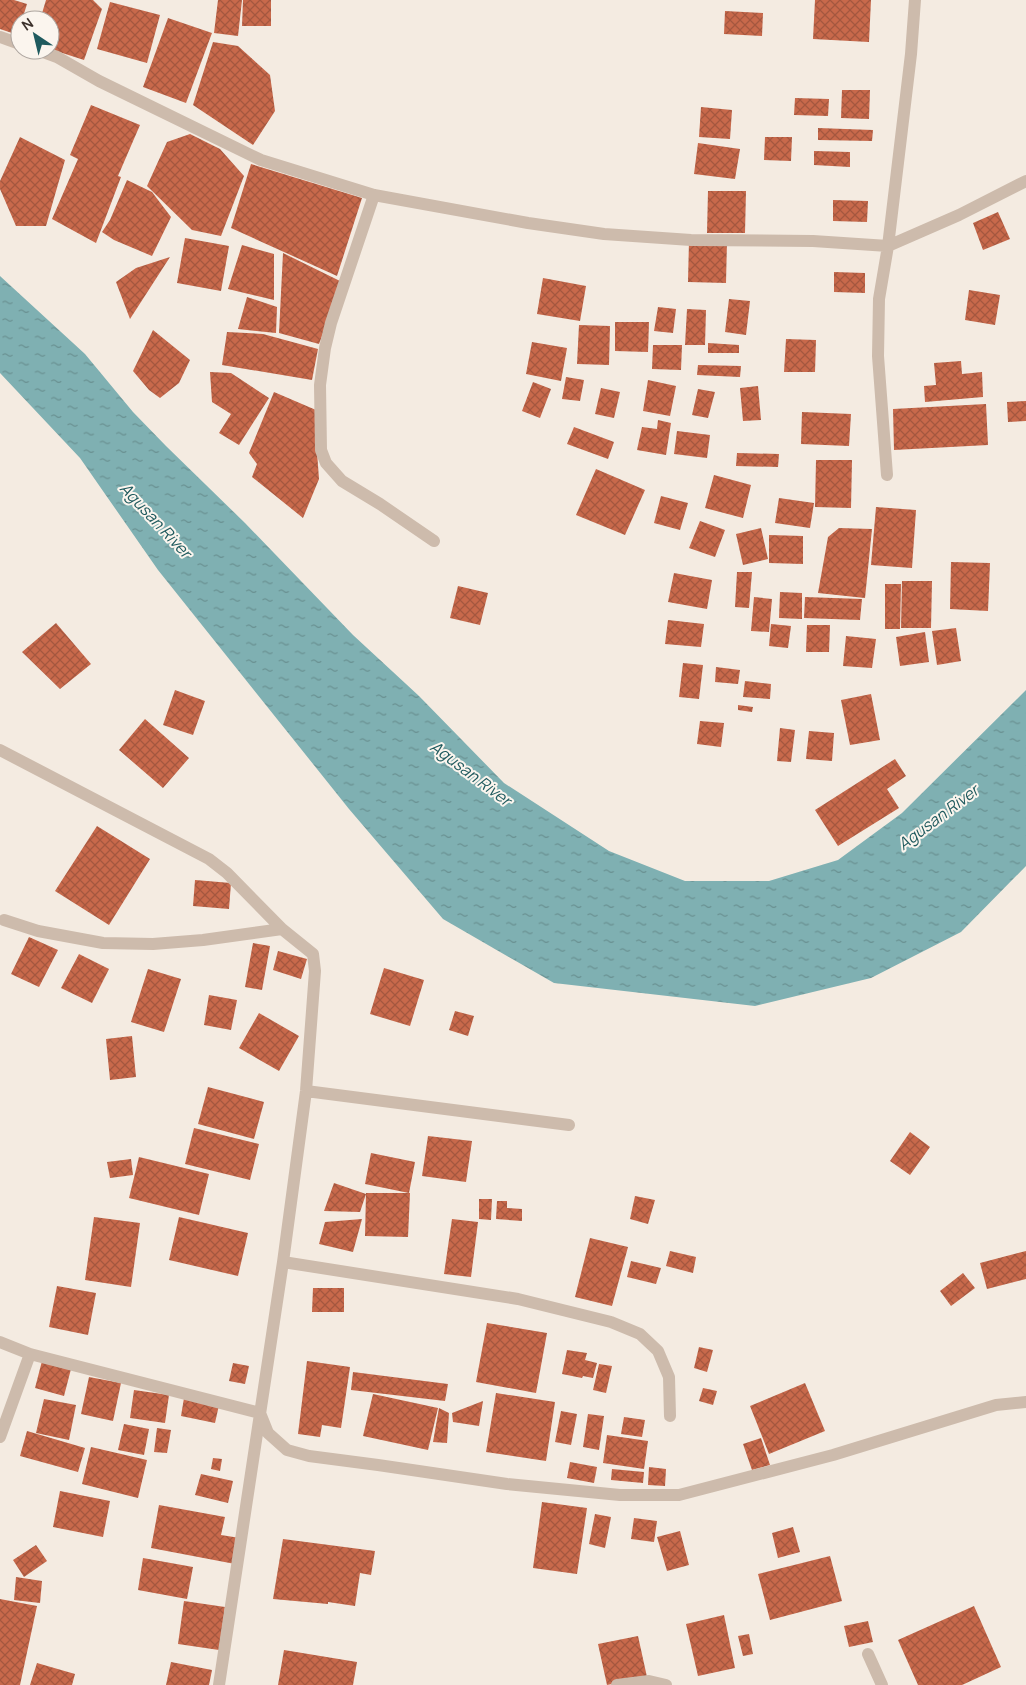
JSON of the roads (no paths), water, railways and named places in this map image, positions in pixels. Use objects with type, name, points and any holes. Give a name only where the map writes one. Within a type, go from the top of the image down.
[{"type":"street","points":[[887,475],[878,356],[879,299],[888,246],[911,54],[915,0]]},
{"type":"street","points":[[60,58],[99,81],[261,160],[374,195],[528,223],[604,234],[691,240],[813,241],[888,246],[959,215],[1026,181]]},
{"type":"street","points":[[374,195],[331,323],[320,385],[321,450],[326,463],[342,481],[434,541]]},
{"type":"street","points":[[0,750],[209,859],[227,872],[282,929],[313,954],[315,971],[306,1091],[283,1262],[219,1685]]},
{"type":"street","points":[[4,920],[38,931],[103,943],[161,943],[203,940],[282,929]]},
{"type":"street","points":[[306,1091],[569,1126]]},
{"type":"street","points":[[283,1262],[518,1299],[611,1322],[640,1334],[658,1351],[669,1378],[670,1416]]},
{"type":"street","points":[[0,1342],[30,1354],[260,1413]]},
{"type":"street","points":[[0,1437],[30,1354]]},
{"type":"street","points":[[260,1413],[268,1433],[287,1450],[309,1456],[507,1484],[620,1495],[679,1495],[834,1455],[996,1405],[1026,1402]]},
{"type":"street","points":[[868,1654],[882,1685]]},
{"type":"street","points":[[617,1685],[649,1681],[666,1685]]},
{"type":"water","name":"Agusan River","points":[[0,276],[85,354],[133,412],[166,446],[245,523],[353,635],[419,696],[504,783],[609,851],[685,881],[769,881],[838,860],[902,813],[1026,690],[1026,866],[961,932],[871,978],[755,1006],[554,983],[443,919],[349,809],[158,570],[80,458],[0,373]]}]
